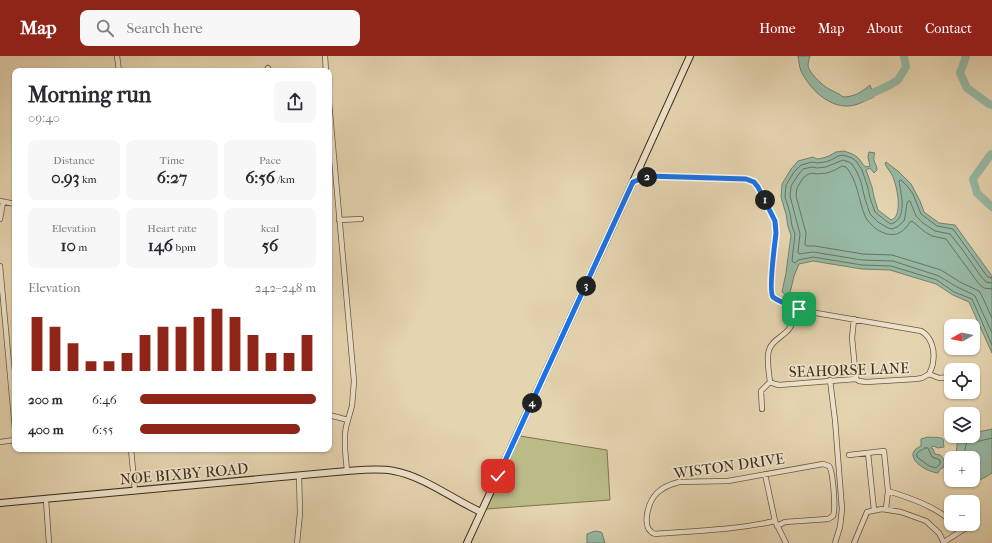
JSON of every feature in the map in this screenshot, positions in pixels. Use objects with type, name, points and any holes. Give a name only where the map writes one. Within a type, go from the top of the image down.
[{"type":"main road","points":[[467,543],[690,56]]},
{"type":"main road","name":"NOE BIXBY ROAD","points":[[0,504],[347,471],[385,470],[401,473],[419,480],[481,512]]},
{"type":"street","points":[[117,56],[119,68]]},
{"type":"street","points":[[325,56],[326,68]]},
{"type":"street","points":[[332,152],[354,381],[352,406],[345,434],[347,471]]},
{"type":"street","points":[[640,167],[648,176]]},
{"type":"street","points":[[633,182],[648,176],[746,179],[752,181],[756,184],[774,218],[776,225],[771,285],[774,298],[797,309],[924,332],[930,339],[932,349],[933,361],[929,374]]},
{"type":"street","points":[[0,219],[2,202],[12,204]]},
{"type":"street","points":[[339,220],[361,218]]},
{"type":"street","points":[[0,266],[12,396]]},
{"type":"street","points":[[762,409],[760,394],[770,382],[768,364],[769,348],[790,328],[797,309]]},
{"type":"street","points":[[854,319],[852,338],[856,379]]},
{"type":"street","name":"SEAHORSE LANE","points":[[770,382],[779,385],[856,379],[866,382],[910,380],[922,378],[929,374],[939,378],[944,378]]},
{"type":"street","points":[[830,380],[835,420],[842,509],[840,527],[835,543]]},
{"type":"street","points":[[332,416],[348,420]]},
{"type":"street","points":[[0,442],[12,440]]},
{"type":"street","points":[[849,455],[884,451],[888,491],[886,509]]},
{"type":"street","points":[[131,452],[135,491]]},
{"type":"street","points":[[868,453],[874,510]]},
{"type":"street","name":"WISTON DRIVE","points":[[825,464],[831,468],[835,510],[832,518],[655,534],[650,532],[647,527],[649,506],[657,493],[670,485],[679,482],[728,481],[765,474],[825,464]]},
{"type":"street","points":[[765,474],[776,523],[786,543]]},
{"type":"street","points":[[297,543],[300,513],[299,476]]},
{"type":"street","points":[[888,491],[915,500],[944,514]]},
{"type":"street","points":[[46,500],[49,543]]},
{"type":"street","points":[[854,543],[867,512],[882,509],[901,512],[926,521],[939,533],[944,542],[960,532]]},
{"type":"shaded area","points":[[520,436],[607,450],[610,500],[486,509]]},
{"type":"water","points":[[798,56],[810,56],[808,66],[813,74],[829,89],[843,97],[858,94],[870,85],[874,97],[851,106],[841,105],[826,100],[814,90],[804,77],[800,69]]},
{"type":"water","points":[[844,151],[856,156],[866,167],[870,166],[868,157],[869,152],[875,153],[874,159],[877,170],[874,173],[870,168],[866,170],[878,210],[891,220],[895,217],[897,212],[898,197],[892,175],[885,163],[886,162],[911,184],[924,212],[939,223],[955,225],[992,276],[992,353],[980,326],[980,319],[977,319],[969,302],[953,295],[936,284],[890,270],[862,269],[813,261],[799,264],[794,276],[789,297],[782,292],[791,235],[781,197],[782,184],[798,161],[813,157],[817,159],[823,158],[836,152]]},
{"type":"water","points":[[992,429],[992,473],[980,480],[980,451],[956,451],[957,443],[980,443],[980,432]]},
{"type":"water","points":[[928,437],[943,439],[944,447],[938,448],[933,446],[931,448],[935,454],[940,455],[943,458],[944,461],[943,468],[940,469],[938,473],[927,470],[914,458],[913,454],[915,450],[921,446],[921,439]]},
{"type":"water","points":[[595,531],[602,533],[605,543],[587,543],[587,534]]},
{"type":"waterway","points":[[864,97],[898,80],[906,67],[904,56]]},
{"type":"waterway","points":[[965,56],[966,57],[960,73],[967,88],[992,105]]},
{"type":"waterway","points":[[992,154],[973,179],[977,193],[992,207]]},
{"type":"route","points":[[498,476],[633,182],[648,176],[746,179],[754,182],[774,218],[776,225],[771,292],[774,298],[799,309]]}]
